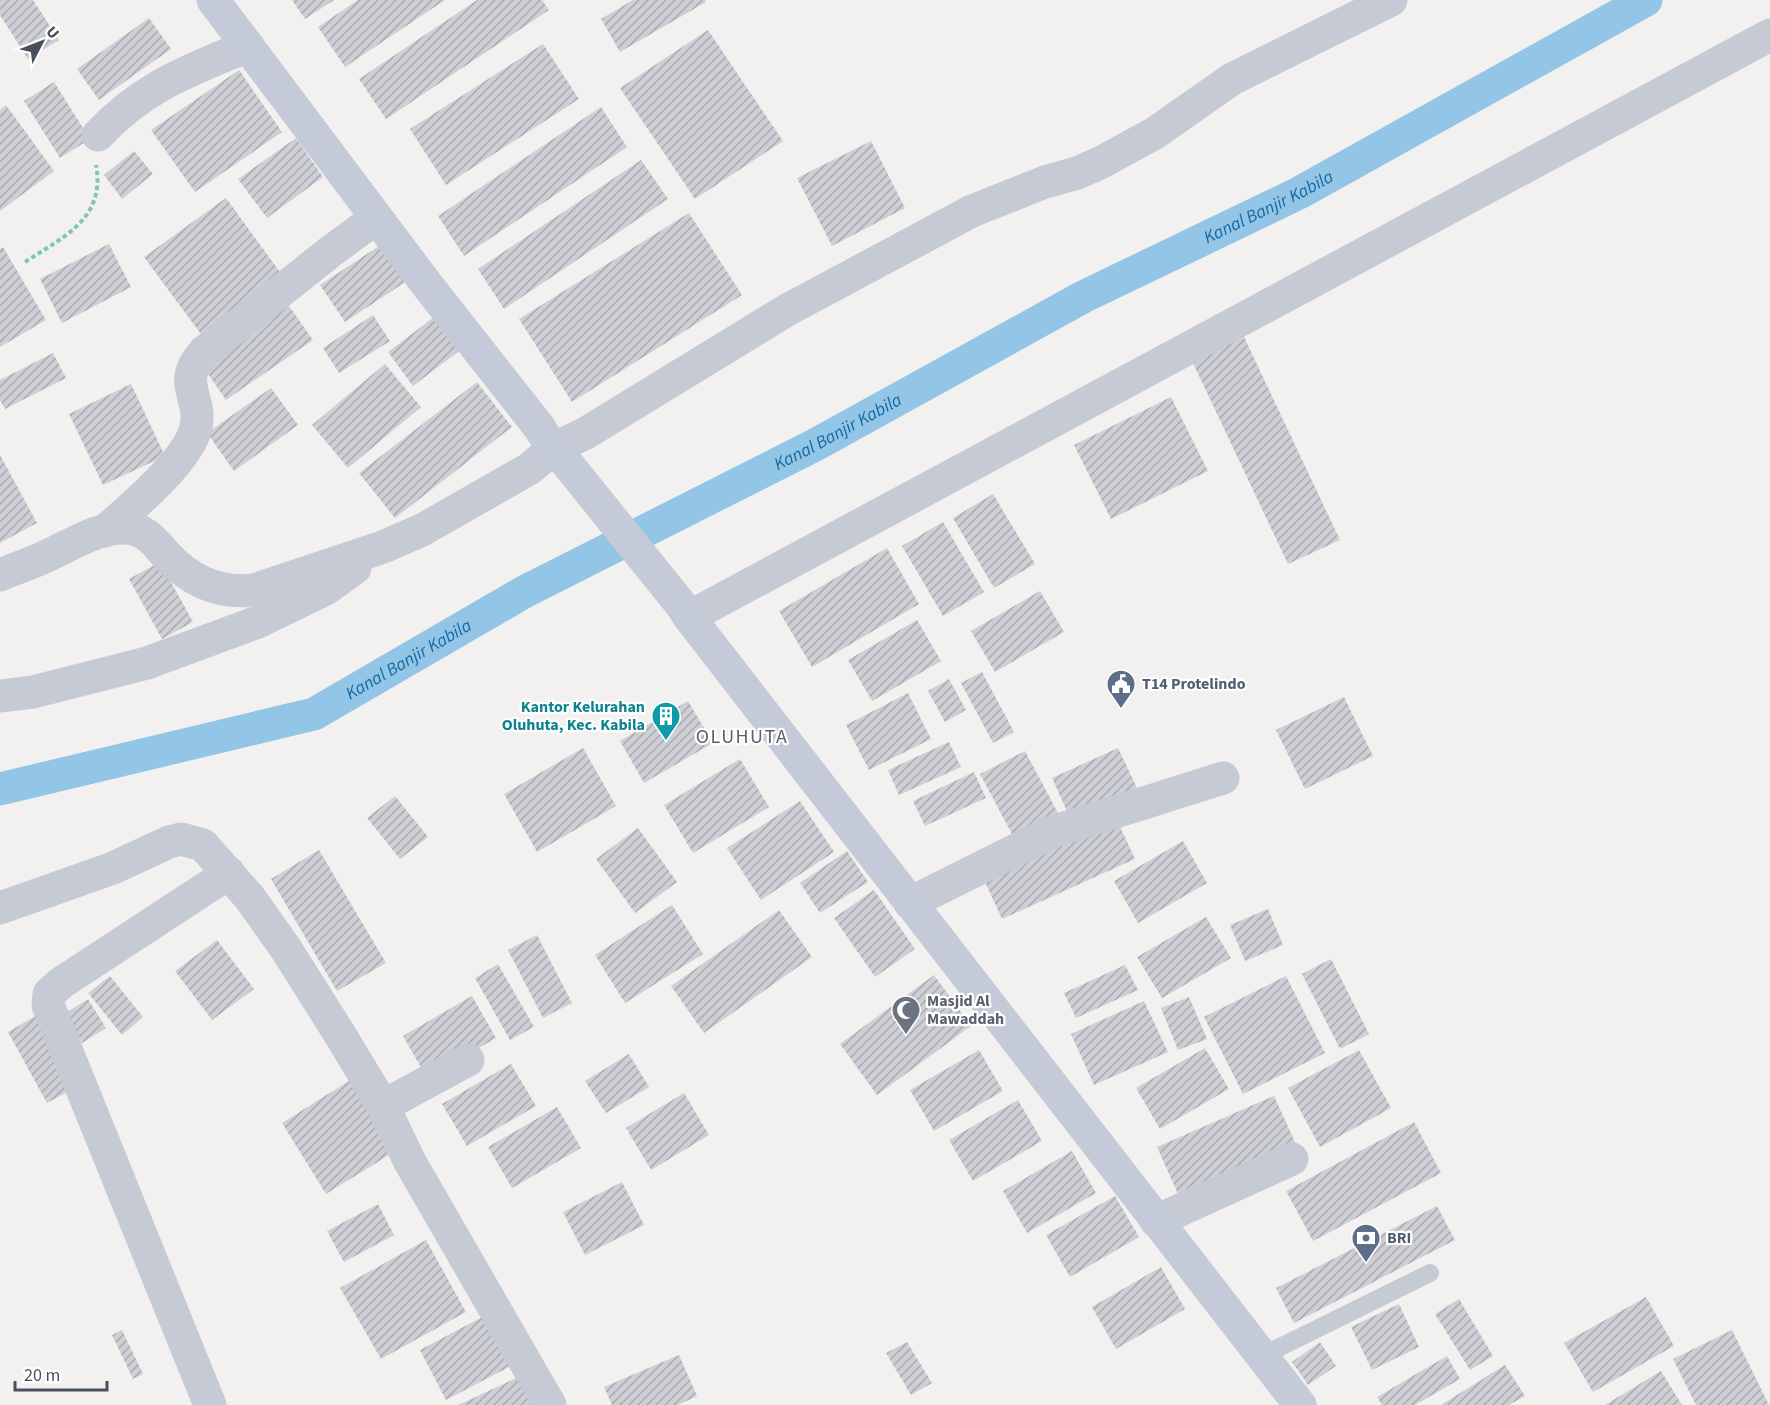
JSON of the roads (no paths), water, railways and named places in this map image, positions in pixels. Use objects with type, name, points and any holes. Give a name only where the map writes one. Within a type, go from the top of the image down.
[{"type":"main road","points":[[213,0],[376,218],[483,354],[506,388],[685,612],[1300,1405]]},
{"type":"street","points":[[0,574],[105,531],[123,528],[143,532],[184,572],[222,590],[234,592],[254,590],[383,548],[422,530],[529,469],[560,456],[586,433],[787,310],[972,211],[1100,163],[1155,133],[1232,80],[1391,0]]},
{"type":"street","points":[[685,612],[1770,35]]},
{"type":"street","points":[[98,135],[120,112],[160,85],[248,46]]},
{"type":"street","points":[[105,531],[152,488],[189,443],[195,431],[198,416],[189,382],[195,362],[204,352],[376,218]]},
{"type":"street","points":[[0,696],[33,692],[147,663],[258,622],[326,589],[383,548]]},
{"type":"street","points":[[910,903],[1052,832],[1223,778]]},
{"type":"street","points":[[0,908],[113,868],[153,849],[182,839],[203,845],[250,898],[286,949],[383,1106],[410,1162],[550,1405]]},
{"type":"street","points":[[210,1405],[48,1005],[49,994],[61,983],[229,873]]},
{"type":"street","points":[[383,1106],[468,1060]]},
{"type":"street","points":[[1156,1221],[1292,1159]]},
{"type":"lane","points":[[1262,1356],[1430,1273]]},
{"type":"waterway","name":"Kanal Banjir Kabila","points":[[0,789],[314,714],[524,592],[815,445],[1083,297],[1299,193],[1646,0]]},
{"type":"place","name":"T14 Protelindo","points":[[1121,710]]},
{"type":"place","name":"Kantor Kelurahan Oluhuta, Kec. Kabila","points":[[666,742]]},
{"type":"place","name":"Masjid Al Mawaddah","points":[[906,1036]]},
{"type":"place","name":"BRI","points":[[1366,1264]]},
{"type":"district","name":"OLUHUTA","points":[[742,737]]}]
